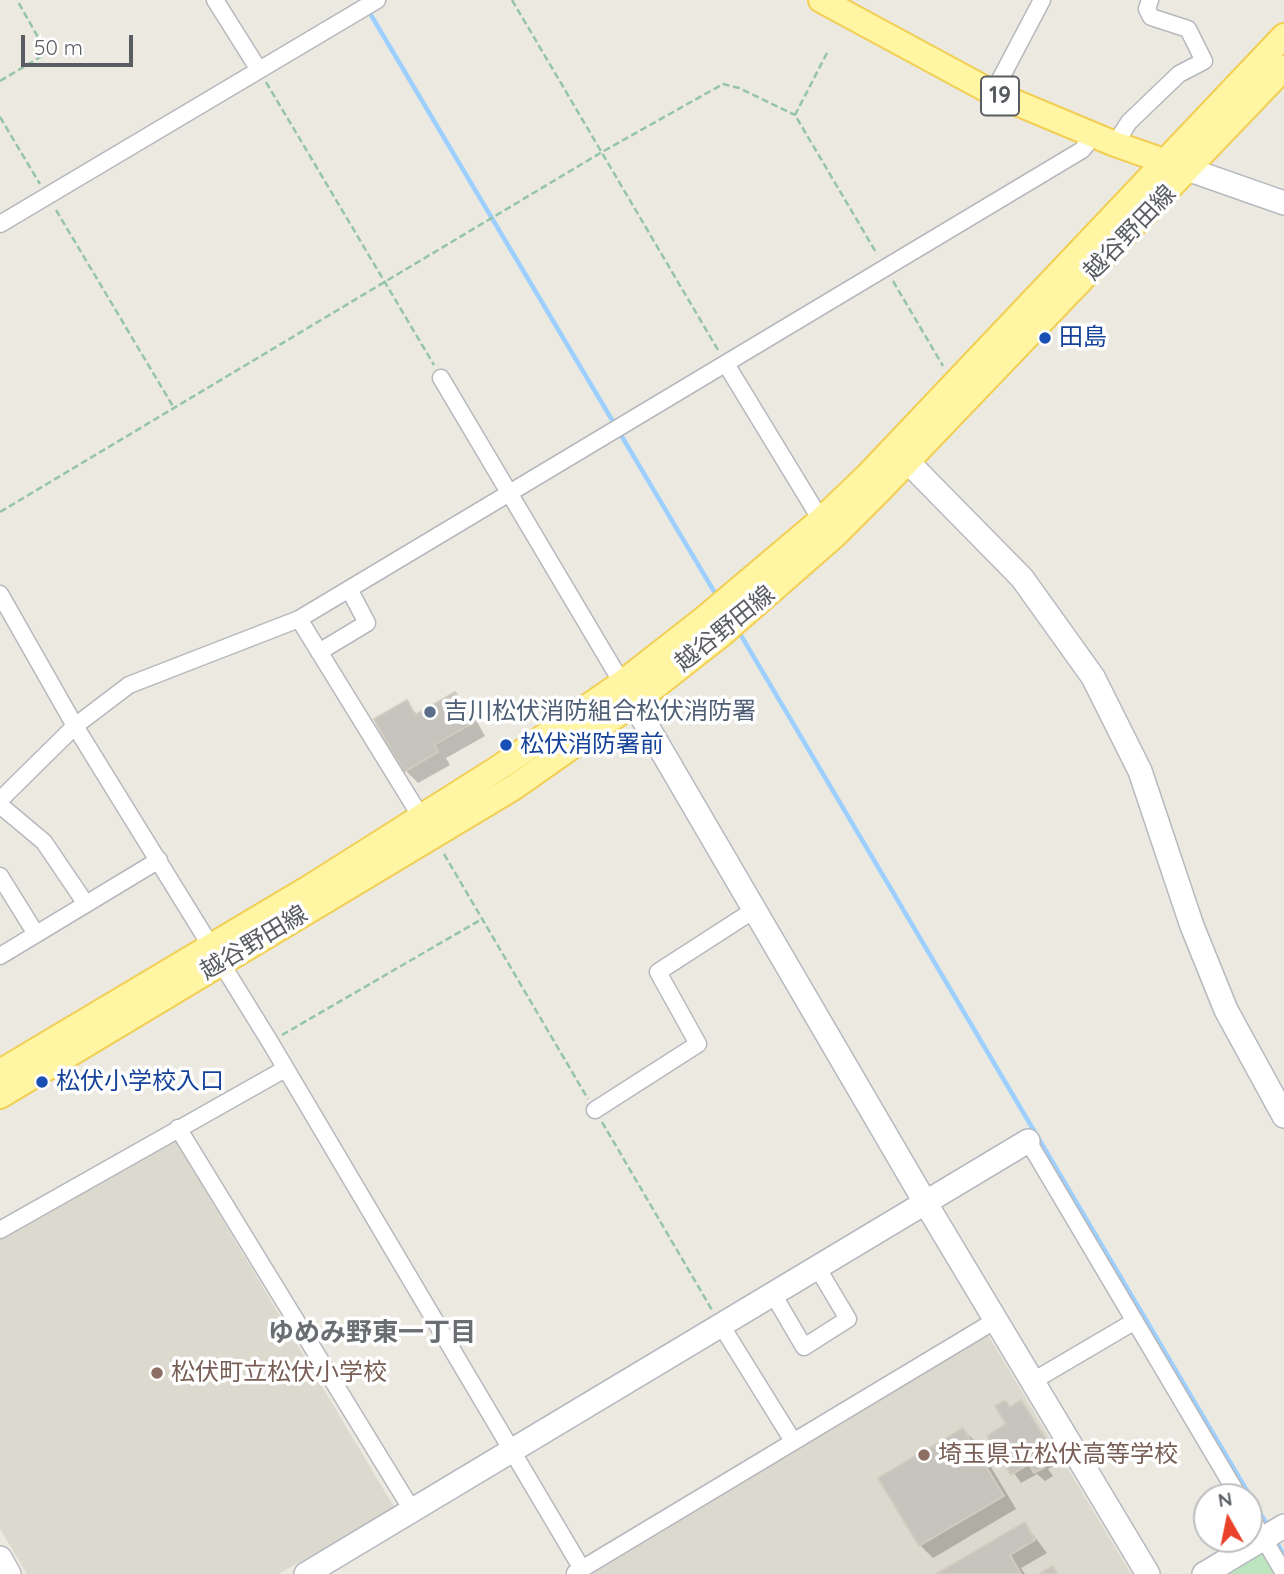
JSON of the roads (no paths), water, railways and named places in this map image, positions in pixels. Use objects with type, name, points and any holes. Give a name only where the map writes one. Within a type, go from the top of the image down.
[{"type":"main road","name":"越谷野田線","points":[[821,0],[993,93],[1104,139],[1179,166]]},
{"type":"main road","name":"越谷野田線","points":[[628,693],[722,634],[804,563],[908,462],[1179,166],[1284,36]]},
{"type":"main road","name":"越谷野田線","points":[[0,1096],[216,954],[427,827],[524,780],[628,693],[716,609],[821,520],[914,429],[954,384],[1284,68]]},
{"type":"main road","name":"越谷野田線","points":[[1,1070],[216,954]]},
{"type":"street","points":[[215,0],[259,70]]},
{"type":"street","points":[[0,225],[377,0]]},
{"type":"street","points":[[993,93],[1042,0]]},
{"type":"street","points":[[86,904],[44,842],[0,803],[75,726],[129,685],[299,620],[509,491],[1104,139],[1129,122],[1179,74],[1204,61],[1188,29],[1151,17],[1147,9],[1150,0]]},
{"type":"street","points":[[1179,166],[1284,203]]},
{"type":"street","points":[[726,364],[821,520]]},
{"type":"street","points":[[441,377],[925,1202],[1148,1574]]},
{"type":"street","points":[[908,462],[1022,578],[1093,677],[1140,771],[1192,926],[1226,1010],[1284,1116]]},
{"type":"street","points":[[319,652],[367,623],[349,589]]},
{"type":"street","points":[[0,594],[75,726],[270,1042],[577,1571],[996,1320]]},
{"type":"street","points":[[299,620],[427,827]]},
{"type":"street","points":[[0,956],[159,860]]},
{"type":"street","points":[[0,876],[36,934]]},
{"type":"street","points":[[595,1110],[698,1044],[657,972],[754,910]]},
{"type":"street","points":[[0,1230],[285,1069]]},
{"type":"street","points":[[178,1128],[412,1510]]},
{"type":"street","points":[[306,1574],[1028,1141],[1231,1483]]},
{"type":"street","points":[[773,1294],[804,1347],[848,1319],[817,1267]]},
{"type":"street","points":[[1033,1381],[1135,1321]]},
{"type":"street","points":[[721,1325],[793,1441]]},
{"type":"street","points":[[1204,1574],[1284,1526]]},
{"type":"street","points":[[1264,1539],[1284,1573]]},
{"type":"street","points":[[0,1558],[9,1574]]},
{"type":"waterway","points":[[368,10],[718,598]]},
{"type":"waterway","points":[[739,632],[1269,1528]]},
{"type":"waterway","points":[[1275,1539],[1284,1555]]},
{"type":"place","name":"田島","points":[[1045,338]]},
{"type":"place","name":"吉川松伏消防組合松伏消防署","points":[[430,712]]},
{"type":"place","name":"松伏消防署前","points":[[506,745]]},
{"type":"place","name":"松伏小学校入口","points":[[42,1082]]},
{"type":"place","name":"松伏町立松伏小学校","points":[[157,1373]]},
{"type":"place","name":"埼玉県立松伏高等学校","points":[[924,1455]]},
{"type":"district","name":"ゆめみ野東一丁目","points":[[372,1333]]}]
